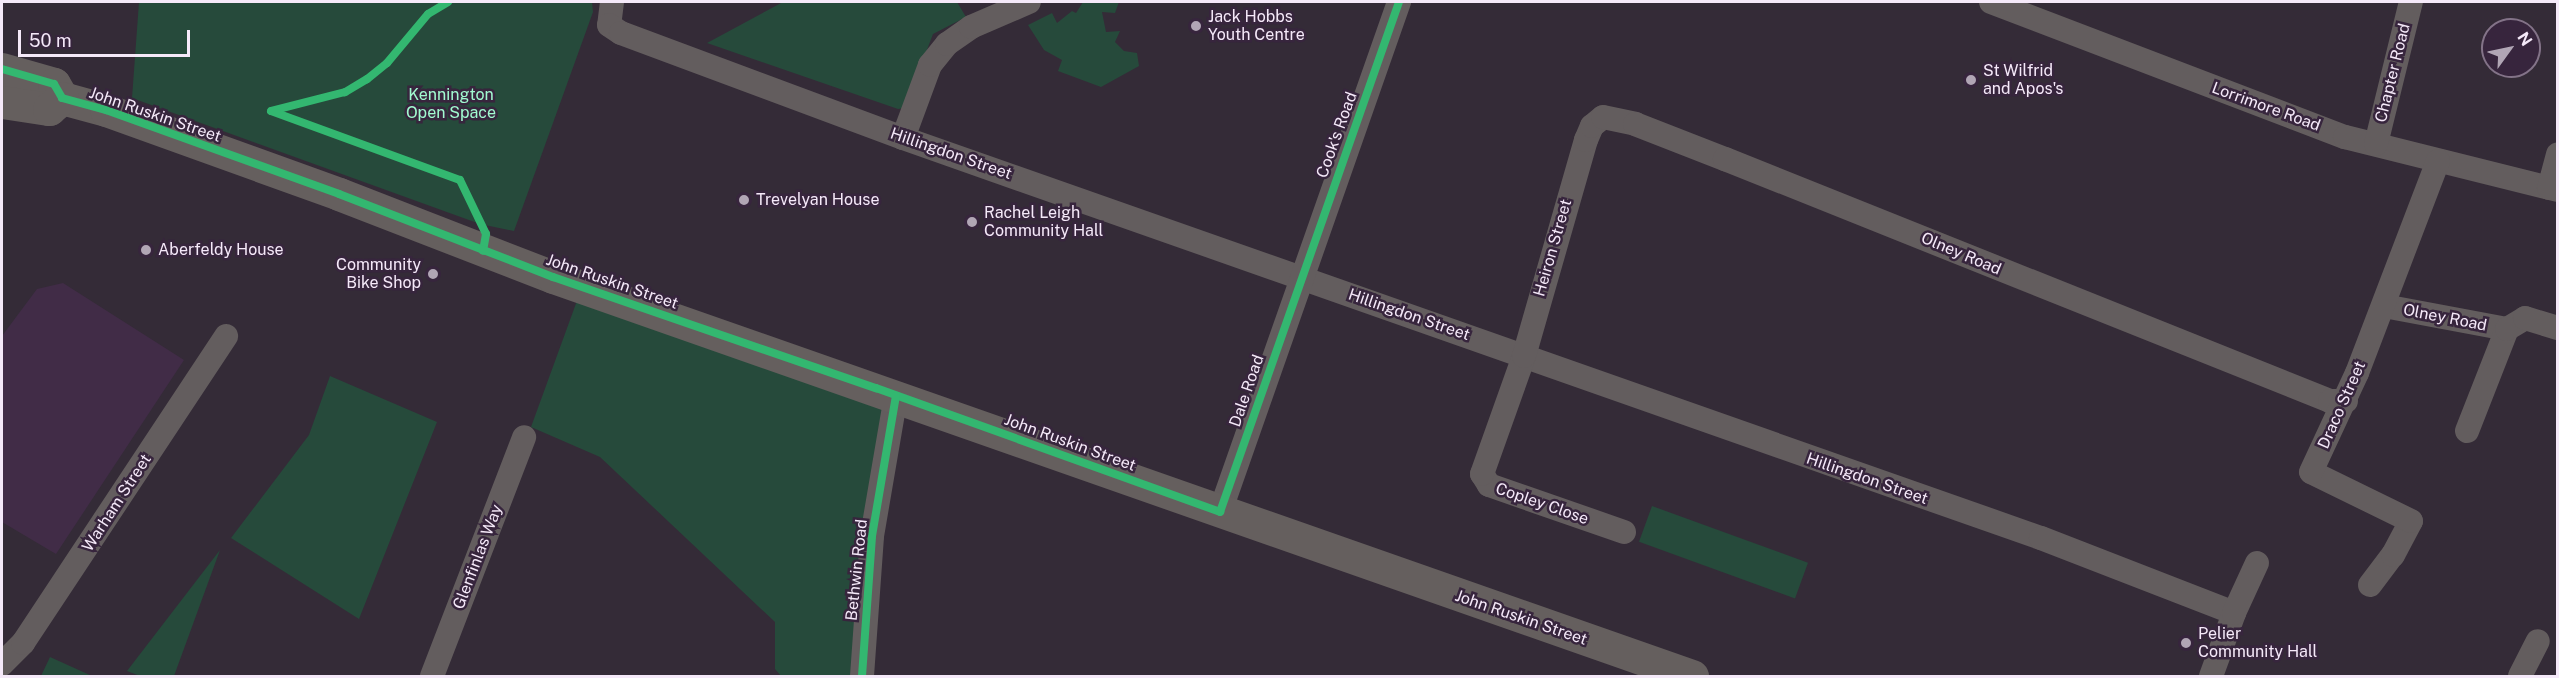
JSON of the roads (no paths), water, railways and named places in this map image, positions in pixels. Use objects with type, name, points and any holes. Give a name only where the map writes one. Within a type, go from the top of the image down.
[{"type":"street","name":"Hillingdon Street","points":[[612,2],[608,16],[611,29],[903,138],[2041,538],[2234,613]]},
{"type":"street","points":[[903,138],[930,65],[947,44],[971,27],[1029,2]]},
{"type":"street","name":"Cook's Road","points":[[1301,278],[1399,2]]},
{"type":"street","name":"Lorrimore Road","points":[[1991,2],[2345,137],[2553,189],[2558,154]]},
{"type":"street","name":"Chapter Road","points":[[2376,144],[2411,2]]},
{"type":"street","name":"John Ruskin Street","points":[[2,69],[54,84],[62,98],[106,110],[553,277],[1692,676]]},
{"type":"street","points":[[2,102],[49,109],[62,98]]},
{"type":"street","name":"Olney Road","points":[[1586,140],[1593,126],[1603,117],[1635,124],[2330,401],[2346,401]]},
{"type":"street","name":"Heiron Street","points":[[1524,356],[1586,140]]},
{"type":"street","name":"Draco Street","points":[[2370,585],[2393,555],[2411,521],[2311,472],[2346,401],[2438,161]]},
{"type":"street","name":"Dale Road","points":[[1220,512],[1301,278]]},
{"type":"street","name":"Olney Road","points":[[2384,306],[2506,329],[2526,318],[2558,328]]},
{"type":"street","name":"Olney Road","points":[[2467,431],[2506,329]]},
{"type":"street","name":"Warham Street","points":[[2,664],[29,634],[226,336]]},
{"type":"street","name":"Copley Close","points":[[1524,356],[1482,474],[1489,485],[1624,532]]},
{"type":"street","name":"Bethwin Road","points":[[862,676],[872,536],[896,396]]},
{"type":"street","name":"Glenfinlas Way","points":[[432,676],[524,437]]},
{"type":"street","points":[[2211,676],[2234,613],[2257,563]]},
{"type":"street","points":[[2520,676],[2538,641]]},
{"type":"place","name":"Jack Hobbs Youth Centre","points":[[1196,26]]},
{"type":"place","name":"St Wilfrid and Apos's","points":[[1971,80]]},
{"type":"place","name":"Trevelyan House","points":[[744,200]]},
{"type":"place","name":"Rachel Leigh Community Hall","points":[[972,222]]},
{"type":"place","name":"Aberfeldy House","points":[[146,250]]},
{"type":"place","name":"Community Bike Shop","points":[[433,274]]},
{"type":"place","name":"Pelier Community Hall","points":[[2186,643]]},
{"type":"park label","name":"Kennington Open Space","points":[[451,104]]}]
